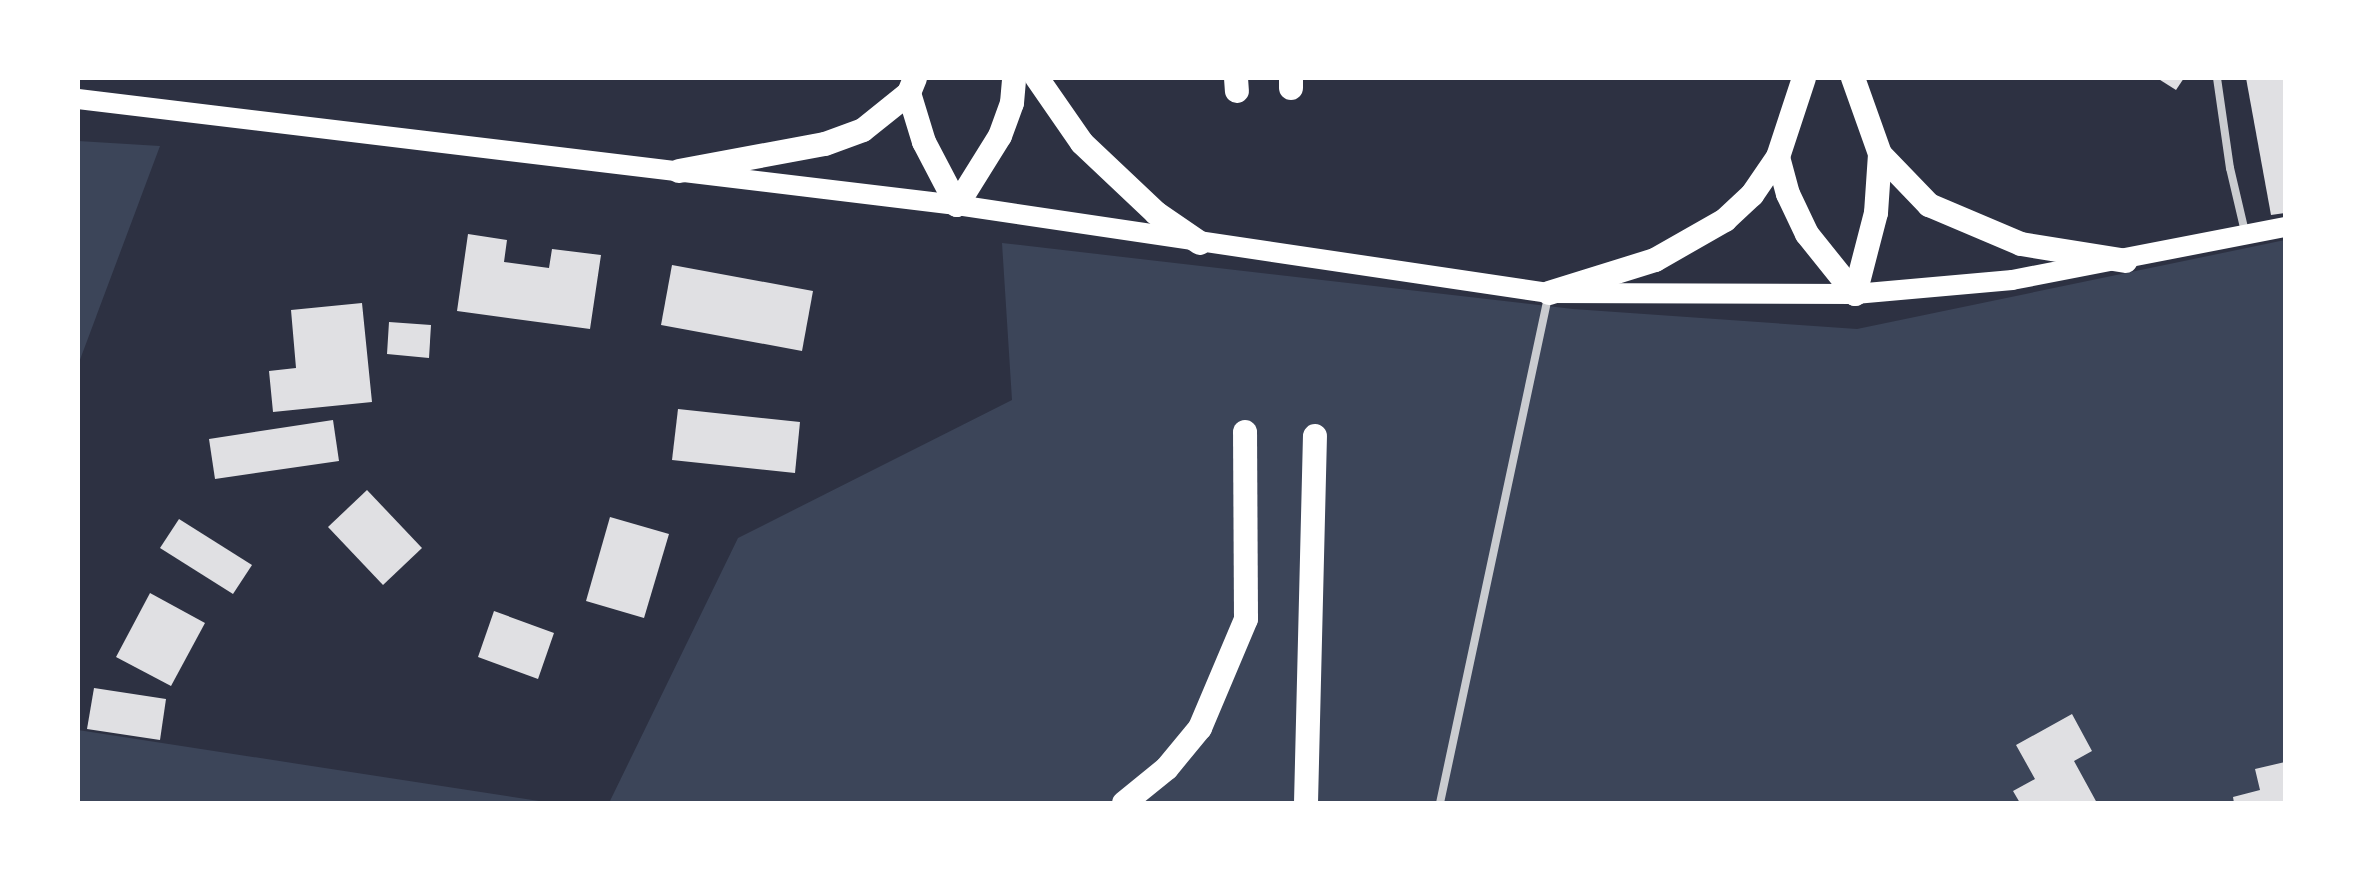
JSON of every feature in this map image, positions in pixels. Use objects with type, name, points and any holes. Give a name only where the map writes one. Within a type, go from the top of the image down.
[{"type":"highway","points":[[957,205],[1000,136],[1012,103],[1014,78]]},
{"type":"highway","points":[[1037,78],[1082,143],[1156,213],[1200,243]]},
{"type":"highway","points":[[1549,293],[1655,260],[1690,243],[1745,201],[1778,157],[1804,78]]},
{"type":"highway","points":[[1853,78],[1880,154],[1876,213],[1855,294]]},
{"type":"highway","points":[[679,171],[825,144],[863,130],[912,86],[924,142],[957,205]]},
{"type":"highway","points":[[1880,154],[1929,205],[1971,227],[2063,254],[2126,261]]},
{"type":"highway","points":[[1778,157],[1802,225],[1855,294]]},
{"type":"highway","points":[[1124,803],[1167,768],[1200,728],[1246,619],[1245,432]]},
{"type":"highway","points":[[1306,803],[1315,436]]},
{"type":"main road","points":[[78,99],[957,205],[1549,293],[1855,294],[2012,280],[2126,261],[2285,227]]},
{"type":"street","points":[[2217,78],[2230,168],[2246,236]]},
{"type":"street","points":[[1440,803],[1549,293]]},
{"type":"shaded area","points":[[78,141],[160,146],[78,365]]},
{"type":"shaded area","points":[[2285,240],[2285,803],[609,803],[738,538],[1012,400],[1002,243],[1573,309],[1857,329]]},
{"type":"shaded area","points":[[78,730],[552,803],[78,803]]},
{"type":"building","points":[[2157,78],[2184,78],[2176,90]]},
{"type":"building","points":[[2246,78],[2285,78],[2285,213],[2271,215]]},
{"type":"building","points":[[468,234],[507,240],[504,262],[549,268],[552,249],[601,255],[590,329],[457,311]]},
{"type":"building","points":[[672,265],[813,291],[802,351],[661,325]]},
{"type":"building","points":[[362,303],[372,402],[273,412],[269,371],[296,368],[291,310]]},
{"type":"building","points":[[389,322],[431,325],[429,358],[387,354]]},
{"type":"building","points":[[678,409],[800,422],[795,473],[672,460]]},
{"type":"building","points":[[333,420],[339,461],[215,479],[209,439]]},
{"type":"building","points":[[367,490],[422,548],[383,585],[328,527]]},
{"type":"building","points":[[610,517],[669,534],[644,618],[586,601]]},
{"type":"building","points":[[179,519],[252,565],[233,594],[160,548]]},
{"type":"building","points":[[150,593],[205,623],[171,686],[116,657]]},
{"type":"building","points":[[494,611],[554,633],[538,679],[478,657]]},
{"type":"building","points":[[94,688],[166,699],[160,740],[87,729]]},
{"type":"building","points":[[2072,714],[2092,751],[2074,761],[2097,803],[2020,803],[2013,791],[2035,779],[2016,745]]},
{"type":"building","points":[[2285,762],[2285,803],[2234,803],[2233,797],[2260,790],[2255,769]]}]
